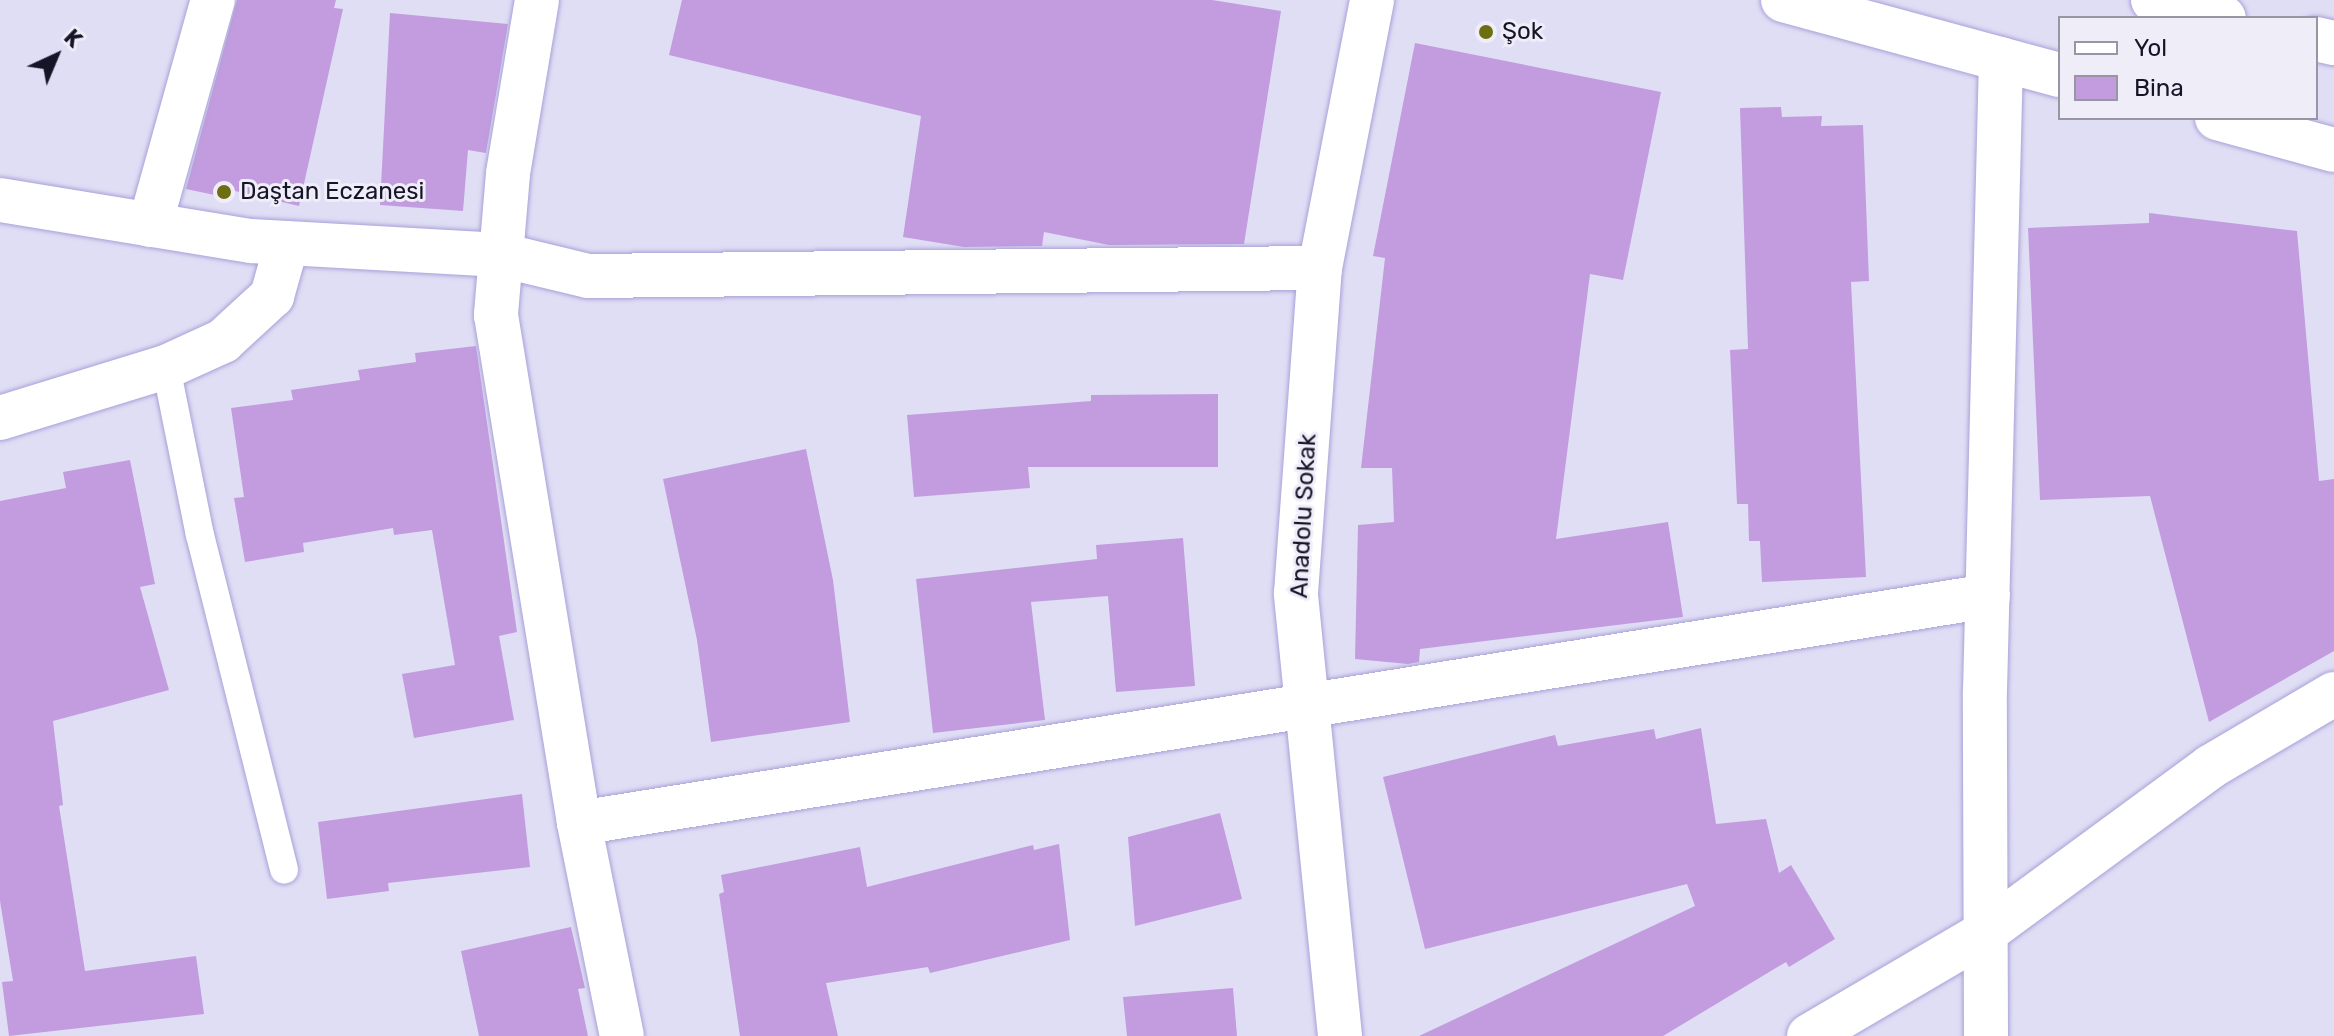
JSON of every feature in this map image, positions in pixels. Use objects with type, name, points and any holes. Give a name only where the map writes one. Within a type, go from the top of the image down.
[{"type":"street","points":[[150,225],[213,0]]},
{"type":"street","points":[[537,0],[508,174],[496,315],[579,823],[622,1036]]},
{"type":"street","name":"Anadolu Sokak","points":[[1340,1036],[1296,593],[1320,268],[1372,0]]},
{"type":"street","points":[[1783,0],[2058,74]]},
{"type":"street","points":[[1986,1036],[1983,934],[1988,596],[2001,59]]},
{"type":"street","points":[[2224,120],[2334,150]]},
{"type":"street","points":[[0,200],[150,225],[287,243],[501,255],[588,276],[1320,268]]},
{"type":"street","points":[[0,418],[166,367],[223,341],[272,296],[287,243]]},
{"type":"street","points":[[579,823],[1988,596]]},
{"type":"street","points":[[1809,1036],[1983,934],[2210,767],[2334,694]]},
{"type":"lane","points":[[166,367],[200,535],[284,870]]},
{"type":"building","points":[[237,0],[336,0],[334,8],[343,9],[299,206],[231,190],[229,198],[186,189]]},
{"type":"building","points":[[682,0],[1212,0],[1281,11],[1244,244],[1109,245],[1044,232],[1042,246],[964,247],[903,237],[921,116],[669,55]]},
{"type":"building","points":[[390,13],[508,24],[486,153],[468,150],[463,211],[380,205]]},
{"type":"building","points":[[1415,43],[1661,92],[1623,280],[1590,274],[1556,539],[1668,522],[1683,617],[1420,649],[1419,662],[1408,664],[1355,659],[1358,525],[1394,522],[1392,468],[1361,468],[1385,258],[1373,256]]},
{"type":"building","points":[[1781,107],[1782,117],[1822,116],[1821,126],[1863,125],[1869,281],[1851,282],[1866,577],[1762,582],[1760,541],[1749,541],[1748,504],[1737,504],[1730,350],[1748,349],[1740,108]]},
{"type":"building","points":[[2149,213],[2297,231],[2319,481],[2334,479],[2334,651],[2209,722],[2150,496],[2040,500],[2028,228],[2149,223]]},
{"type":"building","points":[[476,346],[517,632],[499,636],[514,720],[414,738],[402,674],[455,665],[432,530],[394,535],[393,528],[303,543],[304,552],[245,562],[234,498],[244,497],[231,408],[293,400],[291,390],[360,380],[358,370],[416,362],[415,353]]},
{"type":"building","points":[[1218,394],[1218,467],[1028,467],[1030,488],[914,497],[907,415],[1091,401],[1091,395]]},
{"type":"building","points":[[806,449],[833,580],[850,722],[711,742],[697,640],[663,479]]},
{"type":"building","points":[[130,460],[155,584],[140,587],[169,690],[53,721],[63,805],[59,806],[85,971],[196,956],[204,1014],[9,1036],[2,982],[13,981],[0,901],[0,501],[66,488],[63,472]]},
{"type":"building","points":[[1183,538],[1195,686],[1116,692],[1108,596],[1031,602],[1045,720],[933,733],[916,579],[1097,559],[1096,545]]},
{"type":"building","points":[[1701,728],[1716,824],[1766,819],[1779,873],[1791,865],[1835,939],[1789,967],[1786,962],[1663,1036],[1419,1036],[1695,906],[1687,884],[1425,949],[1383,777],[1555,735],[1558,746],[1654,729],[1656,739]]},
{"type":"building","points":[[522,794],[530,867],[388,883],[389,891],[327,899],[318,822]]},
{"type":"building","points":[[1220,813],[1242,899],[1135,926],[1128,837]]},
{"type":"building","points":[[1059,844],[1070,940],[930,973],[928,967],[826,983],[838,1036],[740,1036],[719,894],[724,892],[721,875],[860,847],[867,887],[1033,845],[1034,850]]},
{"type":"building","points":[[571,927],[585,988],[578,989],[588,1036],[479,1036],[461,951]]},
{"type":"building","points":[[1233,988],[1237,1036],[1127,1036],[1123,997]]},
{"type":"place","name":"Şok","points":[[1486,32]]},
{"type":"place","name":"Daştan Eczanesi","points":[[224,192]]}]
